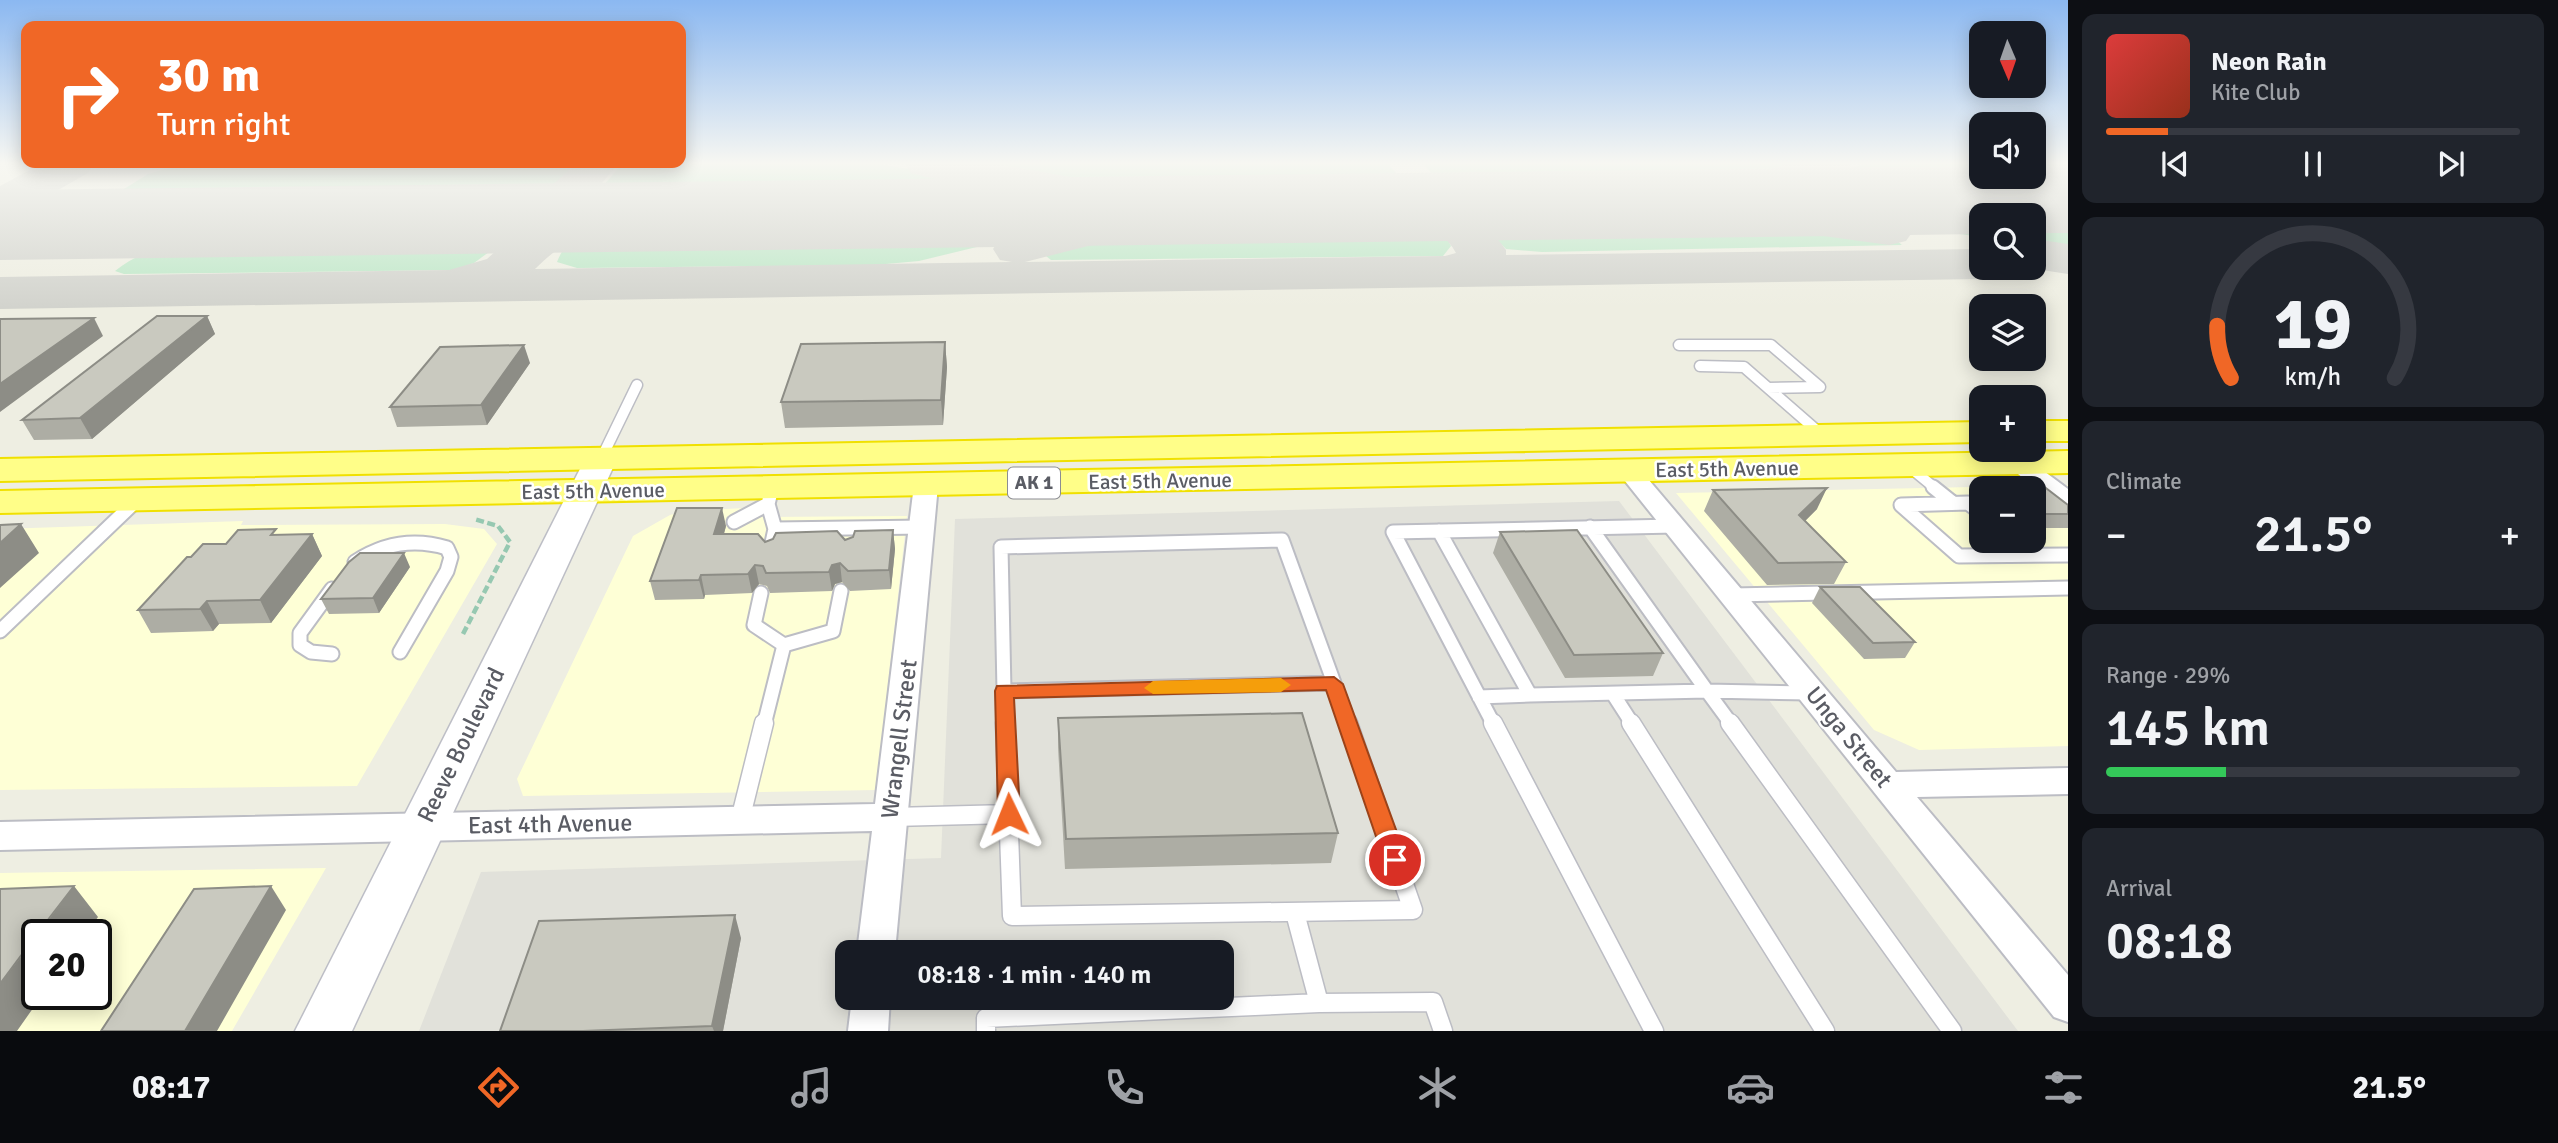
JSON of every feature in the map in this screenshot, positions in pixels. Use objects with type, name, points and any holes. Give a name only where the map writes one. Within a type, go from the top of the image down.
[{"type":"highway","name":"East 5th Avenue","points":[[2046,439],[2068,431]]},
{"type":"highway","name":"East 5th Avenue","points":[[0,502],[138,499],[594,475],[1969,432]]},
{"type":"highway","name":"East 5th Avenue","points":[[2046,454],[2068,462]]},
{"type":"highway","name":"East 5th Avenue","points":[[0,470],[594,475],[770,496],[926,485],[1907,465],[1969,456]]},
{"type":"street","points":[[2037,462],[2068,501]]},
{"type":"street","name":"Unga Street","points":[[1629,471],[2068,1004]]},
{"type":"street","name":"Reeve Boulevard","points":[[324,1031],[594,475]]},
{"type":"street","name":"Wrangell Street","points":[[877,940],[924,527],[926,485]]},
{"type":"street","points":[[1888,785],[2068,781]]},
{"type":"street","name":"East 4th Avenue","points":[[0,836],[889,817]]},
{"type":"street","points":[[868,1031],[870,1010]]},
{"type":"lane","points":[[1678,345],[1771,345],[1819,387],[1768,388]]},
{"type":"lane","points":[[1700,366],[1744,367],[1823,436]]},
{"type":"lane","points":[[594,475],[637,385]]},
{"type":"lane","points":[[1907,465],[1953,503]]},
{"type":"lane","points":[[734,522],[770,496],[775,528],[770,552]]},
{"type":"lane","points":[[0,631],[138,499]]},
{"type":"lane","points":[[1969,504],[1900,505],[1959,556],[2068,555]]},
{"type":"lane","points":[[1654,1031],[1393,532],[1675,526]]},
{"type":"lane","points":[[775,528],[850,533],[924,527]]},
{"type":"lane","points":[[1590,527],[1952,1031]]},
{"type":"lane","points":[[1439,531],[1530,695]]},
{"type":"lane","points":[[1282,540],[1334,684],[1413,910],[1012,916],[1001,547],[1282,540]]},
{"type":"lane","points":[[332,653],[311,652],[300,645],[300,633],[348,567],[367,553],[386,545],[433,542],[447,548],[451,557],[447,571],[400,652]]},
{"type":"lane","points":[[1733,595],[2068,587]]},
{"type":"lane","points":[[761,593],[754,625],[784,645],[833,631],[841,591]]},
{"type":"lane","points":[[740,820],[784,645]]},
{"type":"lane","points":[[1004,691],[1334,684]]},
{"type":"lane","points":[[1479,697],[1707,691],[1813,693]]},
{"type":"lane","points":[[1613,694],[1825,1031]]},
{"type":"lane","points":[[889,817],[1009,814]]},
{"type":"lane","points":[[1295,913],[1319,1003]]},
{"type":"lane","points":[[986,1031],[986,1018],[1319,1003],[1433,1002],[1443,1031]]},
{"type":"path","points":[[461,519],[498,526],[510,541],[463,634]]},
{"type":"shaded area","points":[[2046,218],[2068,218],[2068,246],[2046,245]]},
{"type":"shaded area","points":[[1969,219],[1969,235],[1911,227],[1899,220]]},
{"type":"shaded area","points":[[1778,221],[1895,239],[1902,245],[1542,252],[1506,249],[1490,233],[1508,224]]},
{"type":"shaded area","points":[[1418,226],[1444,232],[1451,246],[1443,256],[1051,260],[1046,256],[1057,250],[1152,229]]},
{"type":"shaded area","points":[[1013,233],[1018,237],[919,261],[875,265],[577,268],[557,262],[569,244],[591,236]]},
{"type":"shaded area","points":[[474,237],[492,239],[493,249],[474,263],[454,270],[124,274],[115,271],[147,252],[183,243]]},
{"type":"shaded area","points":[[2046,485],[2068,485],[2068,746],[1919,750],[1874,730],[1676,493],[1969,487],[1969,553],[2046,553]]},
{"type":"shaded area","points":[[1619,501],[2018,1031],[419,1031],[481,872],[941,858],[955,519]]},
{"type":"shaded area","points":[[745,508],[747,517],[907,516],[876,790],[523,796],[517,779],[633,536],[670,515],[685,511]]},
{"type":"shaded area","points":[[243,521],[241,525],[445,524],[484,529],[497,544],[357,786],[0,790],[0,529]]},
{"type":"shaded area","points":[[326,868],[232,1031],[0,1031],[0,873]]},
{"type":"building","points":[[157,316],[207,316],[80,418],[22,420]]},
{"type":"building","points":[[94,318],[0,384],[0,319]]},
{"type":"building","points":[[945,342],[941,400],[781,402],[801,344]]},
{"type":"building","points":[[524,345],[481,405],[390,407],[440,347]]},
{"type":"building","points":[[1827,488],[1799,515],[1846,562],[1778,563],[1713,490]]},
{"type":"building","points":[[2046,488],[2068,505],[2068,514],[2046,514]]},
{"type":"building","points":[[677,508],[722,508],[714,534],[758,534],[765,542],[773,539],[776,533],[837,531],[845,540],[853,537],[855,531],[893,530],[889,570],[848,571],[840,563],[832,565],[829,572],[766,573],[763,566],[755,565],[748,574],[701,575],[699,580],[650,581]]},
{"type":"building","points":[[21,524],[0,543],[0,525]]},
{"type":"building","points":[[276,529],[271,535],[312,534],[260,600],[207,601],[200,609],[138,610],[187,557],[191,557],[203,544],[226,544],[238,530]]},
{"type":"building","points":[[1577,530],[1663,653],[1574,655],[1500,532]]},
{"type":"building","points":[[360,553],[404,553],[373,598],[321,599],[349,562]]},
{"type":"building","points":[[1820,587],[1860,587],[1915,642],[1873,643]]},
{"type":"building","points":[[1302,713],[1338,833],[1066,839],[1058,718]]},
{"type":"building","points":[[74,886],[49,919],[21,919],[21,956],[0,984],[0,889]]},
{"type":"building","points":[[271,886],[185,1031],[101,1031],[194,889]]},
{"type":"building","points":[[735,915],[712,1026],[500,1031],[539,921]]},
{"type":"taxiway","points":[[509,217],[535,212]]},
{"type":"taxiway","points":[[1018,249],[1150,216],[1185,212]]},
{"type":"taxiway","points":[[1424,212],[1459,228],[1481,250],[1480,260],[1467,268],[1445,272]]},
{"type":"taxiway","points":[[1765,212],[1889,231]]},
{"type":"taxiway","points":[[460,284],[505,270],[535,241],[554,229],[582,222],[621,218]]},
{"type":"taxiway","points":[[2046,256],[2068,259]]},
{"type":"taxiway","points":[[1445,272],[1969,264]]},
{"type":"taxiway","points":[[0,293],[1445,272]]},
{"type":"runway","points":[[0,225],[1025,212]]},
{"type":"slow traffic","points":[[1153,688],[1281,685]]},
{"type":"route","points":[[1009,814],[1004,691],[1334,684],[1395,860]]}]
